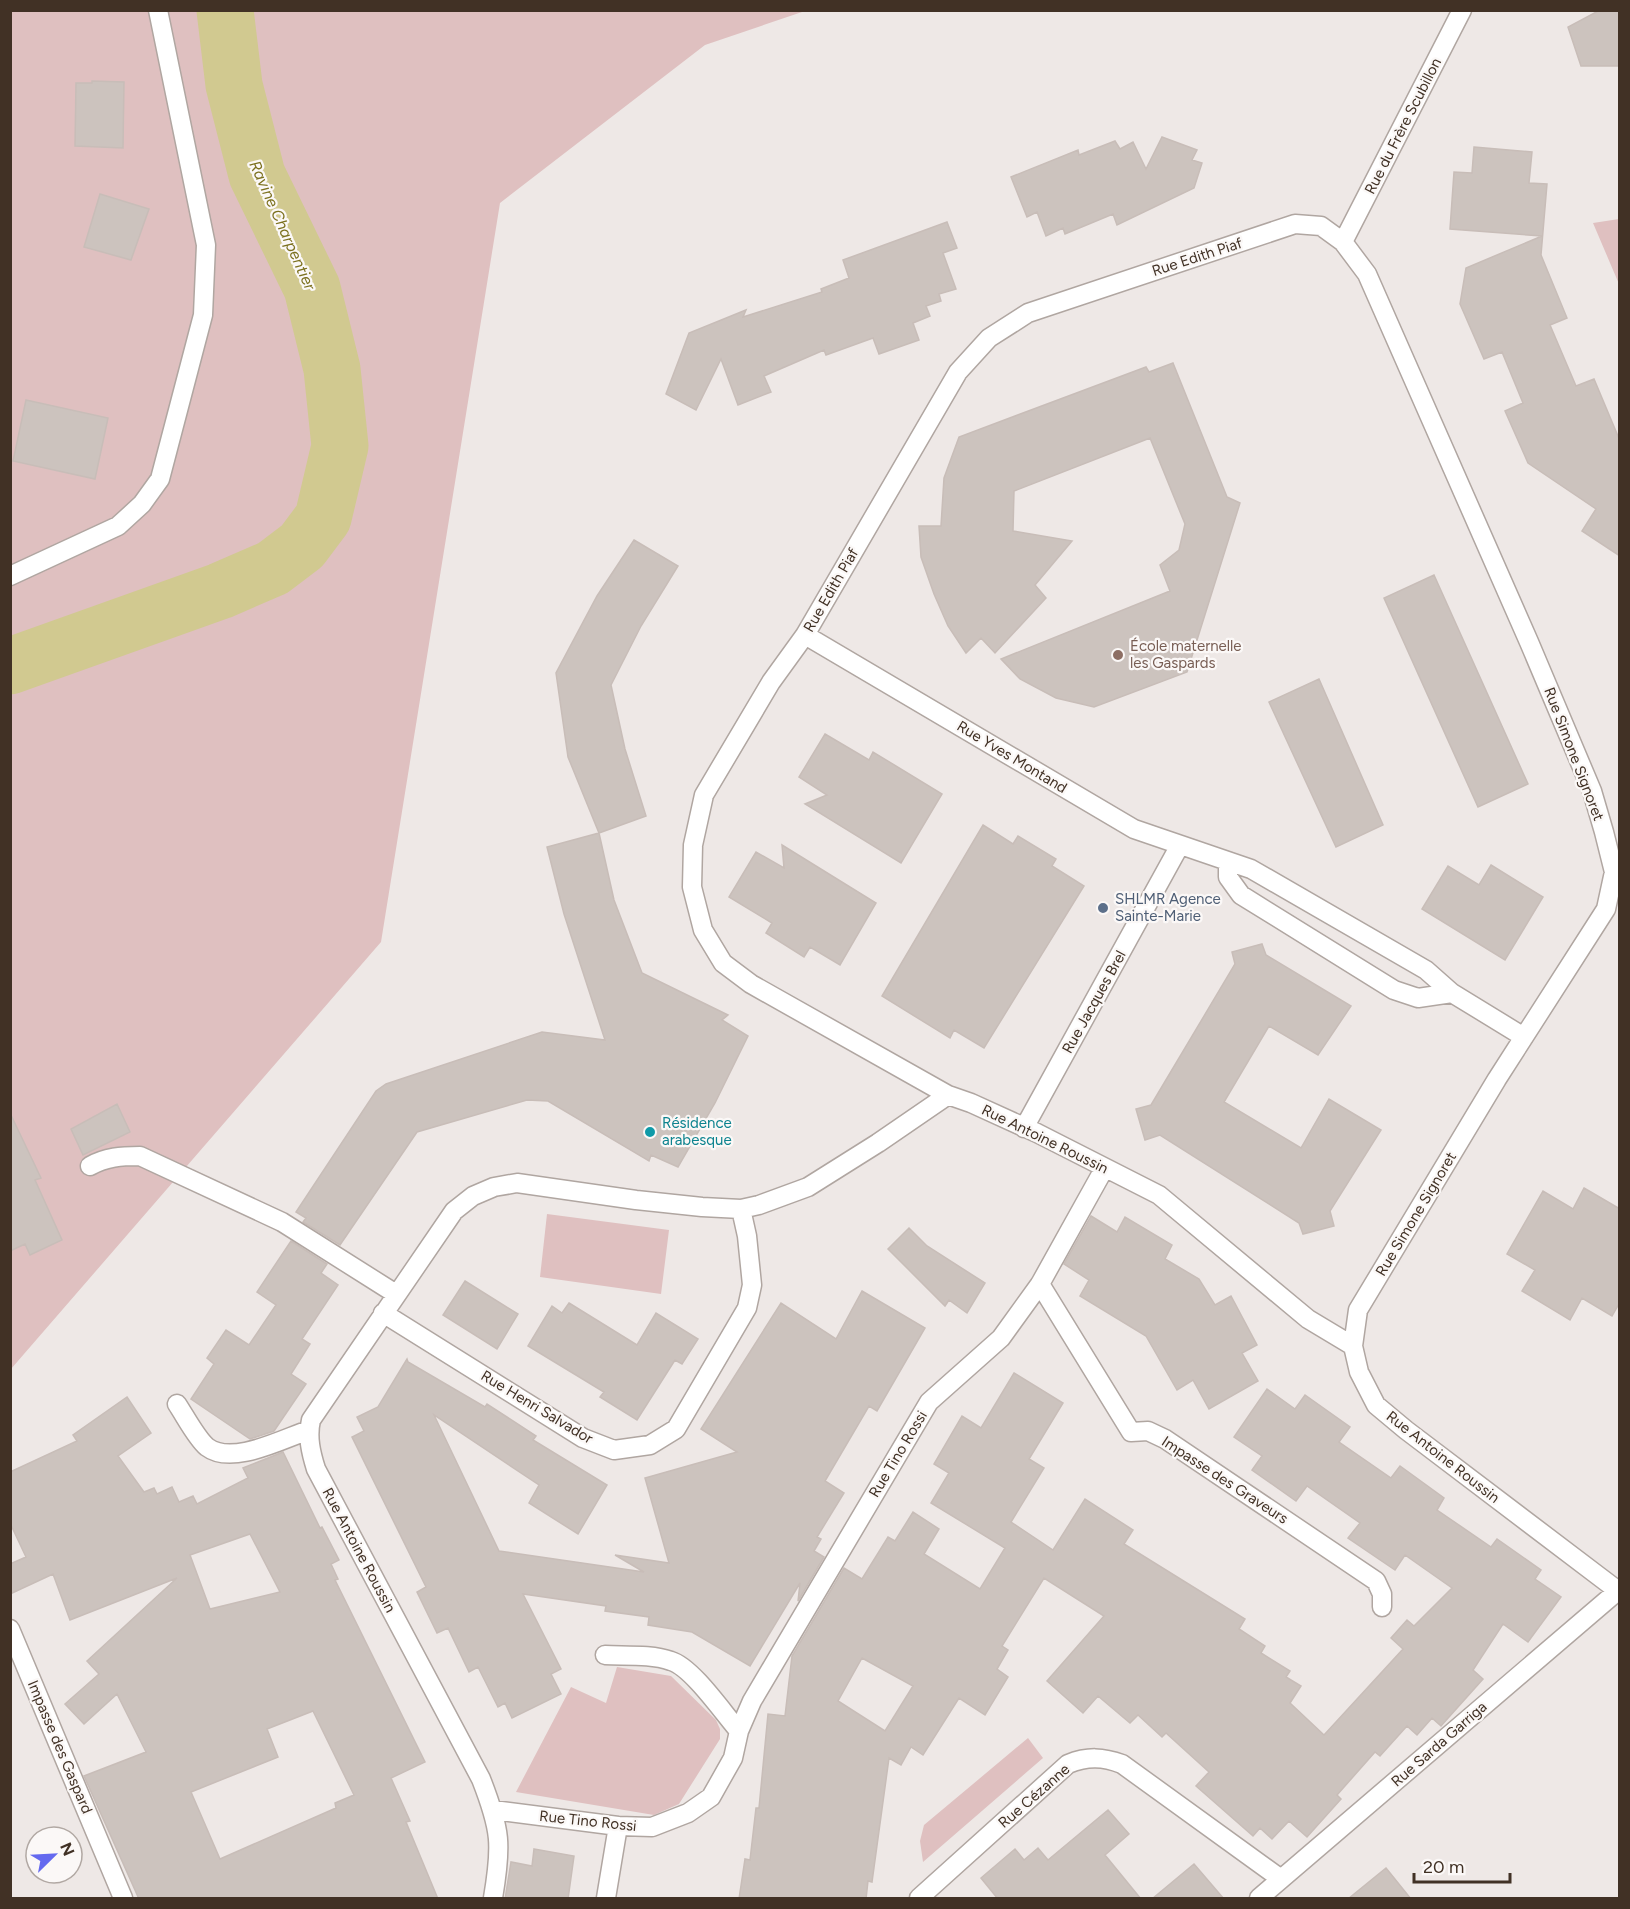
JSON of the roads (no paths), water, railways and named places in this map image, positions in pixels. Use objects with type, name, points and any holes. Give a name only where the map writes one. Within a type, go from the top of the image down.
[{"type":"street","points":[[10,576],[118,526],[142,504],[160,479],[203,315],[206,244],[158,10]]},
{"type":"street","name":"Rue du Frère Scubillon","points":[[1343,242],[1462,10]]},
{"type":"street","name":"Rue Edith Piaf","points":[[948,1095],[751,984],[723,963],[703,930],[692,887],[693,845],[704,795],[771,682],[805,635],[958,372],[989,338],[1028,313],[1295,224],[1321,226],[1343,242]]},
{"type":"street","name":"Rue Simone Signoret","points":[[1343,242],[1367,274],[1529,642],[1592,791],[1617,873],[1606,909],[1524,1037],[1358,1310],[1353,1346]]},
{"type":"street","name":"Rue Yves Montand","points":[[805,635],[1134,829],[1251,869],[1426,970],[1452,993],[1524,1037]]},
{"type":"street","name":"Rue Jacques Brel","points":[[1024,1128],[1180,845]]},
{"type":"street","points":[[1228,861],[1228,877],[1241,895],[1394,990],[1418,999],[1452,993]]},
{"type":"street","points":[[177,1404],[205,1446],[220,1454],[238,1454],[309,1430],[311,1420],[454,1211],[473,1196],[494,1187],[517,1184],[636,1200],[741,1209],[783,1198],[808,1187],[948,1095]]},
{"type":"street","name":"Rue Antoine Roussin","points":[[948,1095],[971,1103],[1024,1128],[1159,1195],[1308,1319],[1353,1346],[1359,1372],[1376,1405],[1618,1590]]},
{"type":"street","points":[[90,1166],[103,1159],[140,1156],[282,1222],[396,1294]]},
{"type":"street","name":"Rue Tino Rossi","points":[[493,1810],[618,1826],[652,1827],[688,1813],[711,1797],[733,1758],[739,1731],[752,1701],[929,1402],[1000,1338],[1040,1284],[1104,1169]]},
{"type":"street","name":"Rue Henri Salvador","points":[[383,1313],[583,1438],[614,1450],[650,1445],[676,1429],[747,1308],[752,1285],[747,1236],[741,1209]]},
{"type":"street","name":"Impasse des Graveurs","points":[[1040,1284],[1131,1432],[1148,1431],[1165,1439],[1376,1581],[1382,1593],[1382,1607]]},
{"type":"street","name":"Rue Antoine Roussin","points":[[309,1430],[316,1469],[481,1779],[493,1810],[500,1844],[493,1899]]},
{"type":"street","name":"Rue Sarda Garriga","points":[[1260,1899],[1618,1590]]},
{"type":"street","name":"Impasse des Gaspard","points":[[10,1629],[123,1899]]},
{"type":"street","points":[[605,1655],[673,1661],[687,1671],[739,1731]]},
{"type":"street","name":"Rue Cézanne","points":[[919,1899],[1068,1764],[1094,1757],[1122,1764],[1281,1879]]},
{"type":"street","points":[[606,1899],[618,1826]]},
{"type":"waterway","name":"Ravine Charpentier","points":[[10,666],[220,591],[273,568],[302,546],[323,518],[340,446],[332,369],[312,288],[257,175],[234,85],[225,10]]},
{"type":"place","name":"École maternelle les Gaspards","points":[[1118,655]]},
{"type":"place","name":"SHLMR Agence Sainte-Marie","points":[[1103,908]]},
{"type":"place","name":"Résidence arabesque","points":[[650,1132]]}]
